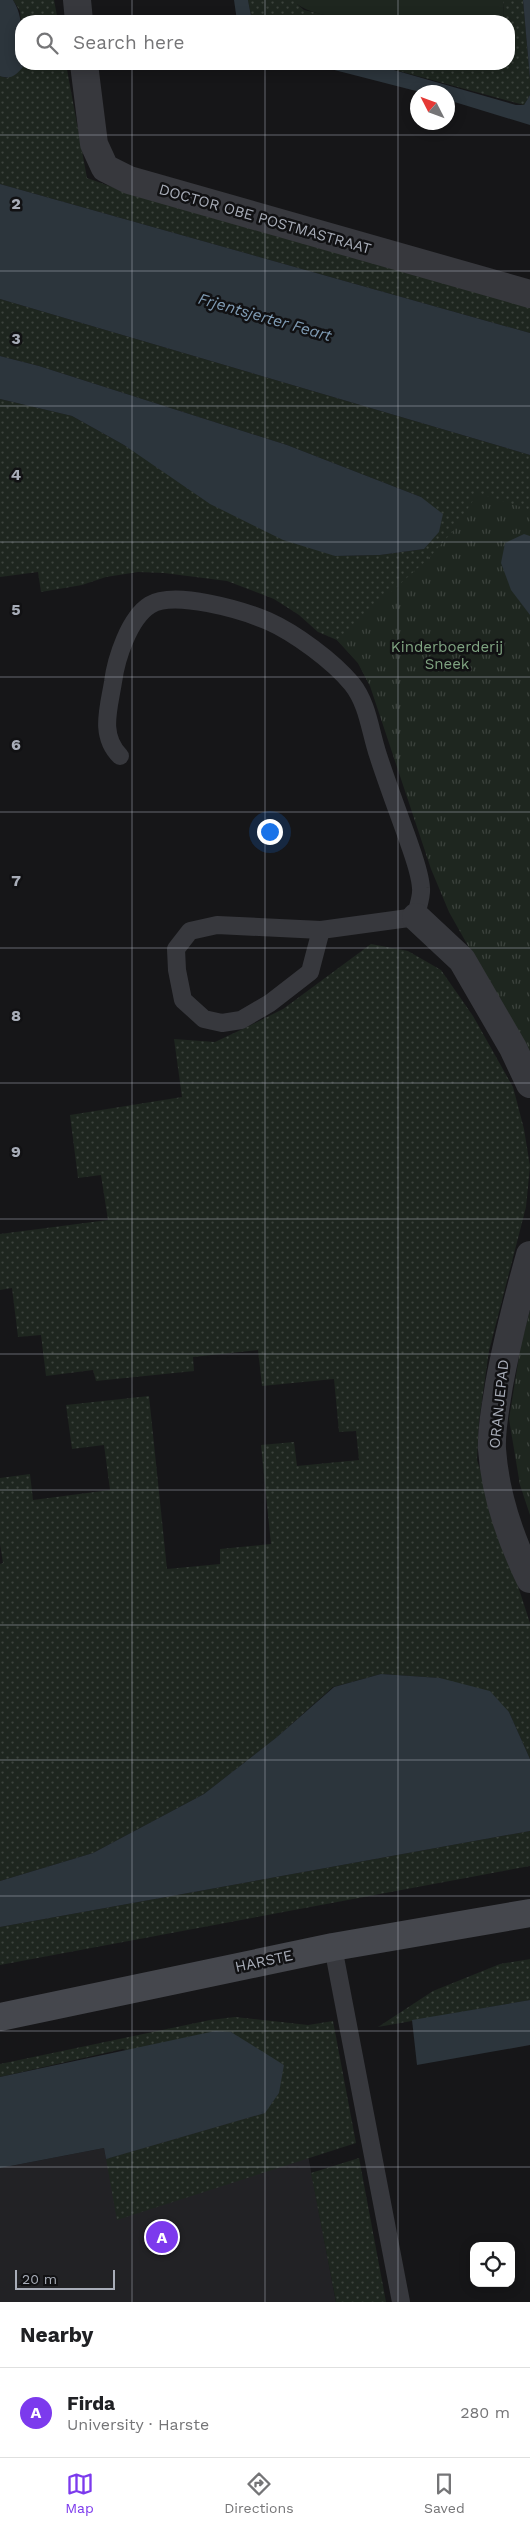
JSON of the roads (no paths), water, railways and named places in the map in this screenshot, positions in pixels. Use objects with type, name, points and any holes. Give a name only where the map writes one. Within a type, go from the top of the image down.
[{"type":"street","points":[[77,0],[78,15]]},
{"type":"street","name":"DOCTOR OBE POSTMASTRAAT","points":[[85,70],[94,144],[105,168],[129,180],[530,294]]},
{"type":"street","points":[[416,917],[462,960],[513,1048],[530,1084]]},
{"type":"street","name":"ORANJEPAD","points":[[528,1569],[517,1551],[496,1481],[492,1447],[496,1403],[508,1336],[530,1256]]},
{"type":"street","name":"HARSTE","points":[[0,2017],[333,1946],[530,1913]]},
{"type":"lane","points":[[120,756],[111,747],[106,731],[114,673],[120,650],[137,620],[150,605],[169,599],[200,602],[268,621],[315,650],[334,665],[353,685],[365,707],[377,753],[415,859],[422,888],[416,917],[321,930],[217,924],[190,931],[176,949],[177,970],[183,1000],[204,1019],[222,1023],[241,1020],[270,1002],[310,972],[321,930]]},
{"type":"lane","points":[[333,1946],[401,2302]]},
{"type":"water","points":[[0,0],[13,0],[19,15],[15,15],[15,70],[20,70],[10,77],[0,76]]},
{"type":"water","points":[[234,0],[248,0],[251,15],[236,15]]},
{"type":"water","points":[[523,0],[530,0],[530,79]]},
{"type":"water","points":[[334,70],[394,70],[446,85],[410,85],[410,89]]},
{"type":"water","points":[[455,88],[516,105],[524,105],[530,95],[530,125],[455,102]]},
{"type":"water","name":"Frjentsjerter Feart","points":[[0,184],[530,333],[530,455],[0,299]]},
{"type":"water","points":[[0,356],[39,366],[287,445],[421,497],[443,514],[439,532],[424,549],[380,555],[335,556],[283,540],[210,504],[124,445],[72,416],[0,399]]},
{"type":"water","points":[[524,534],[530,536],[530,615],[511,590],[501,563],[505,543]]},
{"type":"water","points":[[381,1674],[440,1678],[490,1691],[509,1712],[530,1759],[530,1831],[0,1927],[0,1881],[93,1853],[204,1794],[277,1737],[334,1687]]},
{"type":"water","points":[[530,2000],[530,2045],[417,2065],[412,2020]]},
{"type":"water","points":[[215,2031],[231,2032],[284,2065],[279,2093],[265,2113],[106,2159],[104,2148],[0,2168],[0,2077]]},
{"type":"place","name":"Firda","points":[[162,2237]]},
{"type":"park label","name":"Kinderboerderij Sneek","points":[[447,656]]}]
